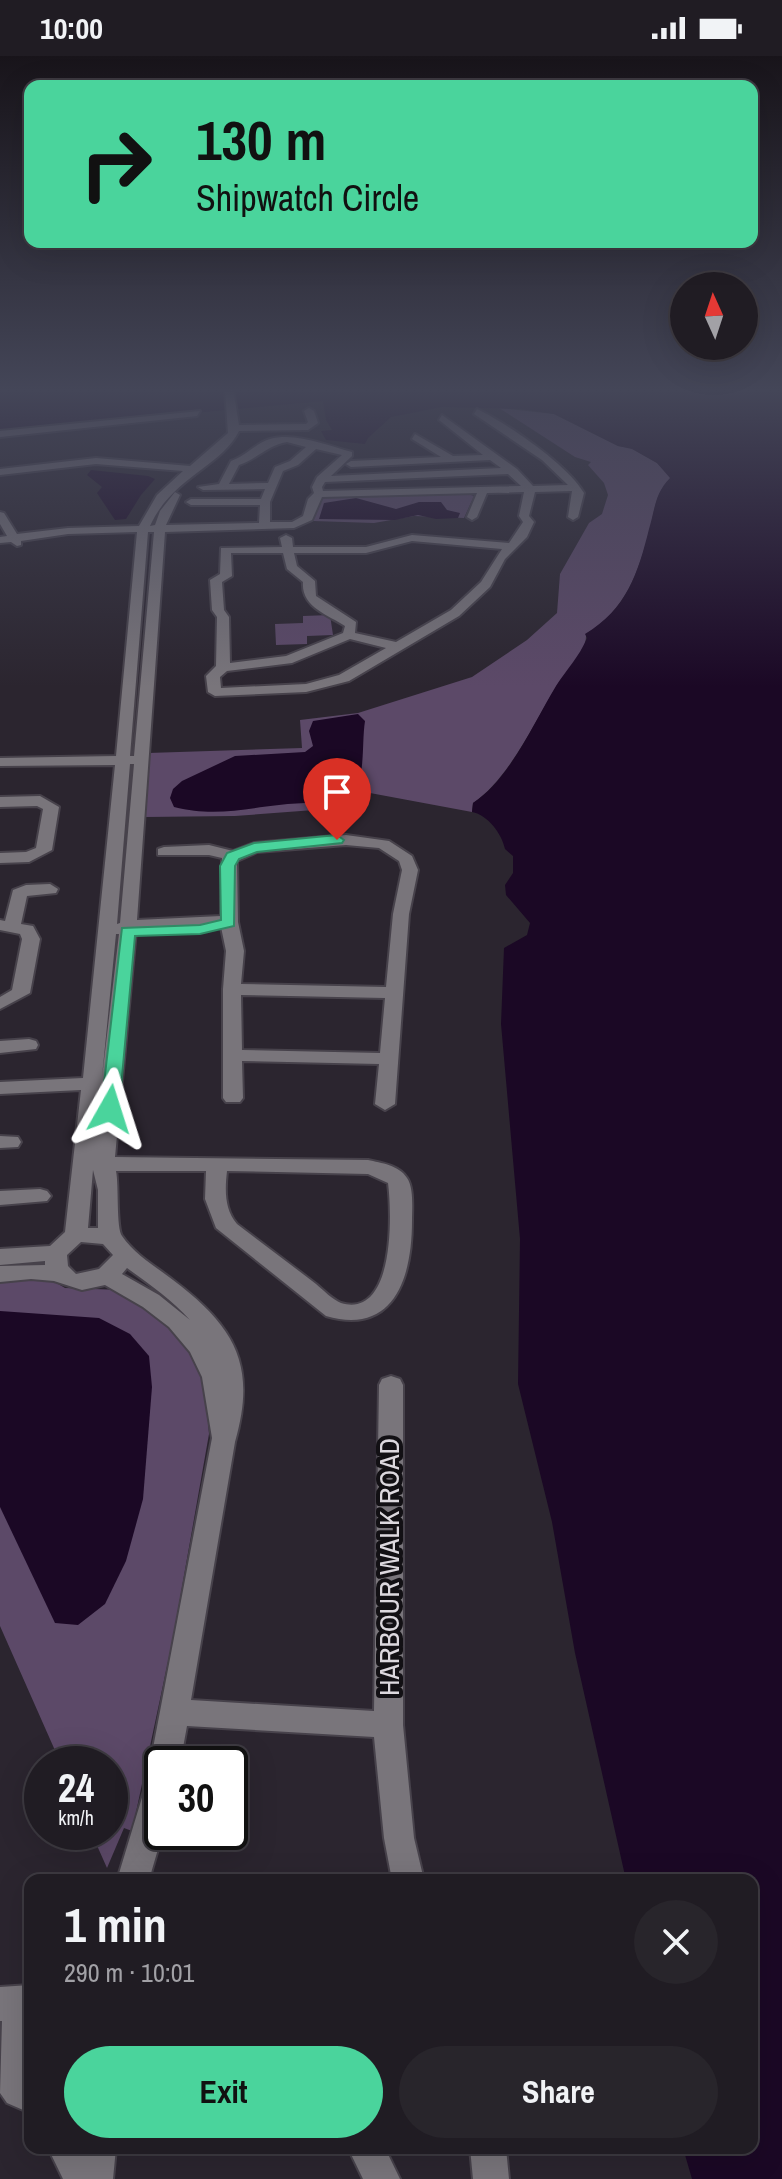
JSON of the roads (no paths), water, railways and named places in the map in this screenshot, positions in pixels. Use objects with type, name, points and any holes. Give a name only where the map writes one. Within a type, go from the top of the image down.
[{"type":"street","points":[[137,689],[152,632],[149,563],[142,532],[158,498],[171,488]]},
{"type":"street","points":[[0,1274],[31,1271],[57,1264],[76,1235],[90,1083],[131,763],[137,689],[134,633],[149,563],[168,503],[180,488]]},
{"type":"street","points":[[264,523],[265,502],[270,488]]},
{"type":"street","points":[[317,488],[319,494]]},
{"type":"street","points":[[183,519],[264,523],[283,527],[308,518],[313,499],[319,494],[573,488]]},
{"type":"street","points":[[573,517],[579,493],[576,488]]},
{"type":"street","points":[[472,517],[482,493],[480,489]]},
{"type":"street","points":[[399,647],[348,635],[299,659],[270,665],[223,667],[213,676],[215,692],[306,688],[344,678],[399,647],[455,613],[486,584],[509,546],[523,535],[529,522],[524,516],[530,489]]},
{"type":"street","points":[[191,502],[265,502]]},
{"type":"street","points":[[0,515],[16,540]]},
{"type":"street","points":[[0,543],[34,538],[210,530],[264,523]]},
{"type":"street","points":[[283,527],[289,549],[287,561],[309,581],[309,594],[318,605],[352,625],[348,635]]},
{"type":"street","points":[[223,667],[223,617],[218,610],[216,580],[226,576],[225,550],[366,550],[424,538],[509,546]]},
{"type":"street","points":[[134,633],[152,632]]},
{"type":"street","points":[[0,762],[131,763]]},
{"type":"street","points":[[0,769],[131,763]]},
{"type":"street","points":[[109,1236],[109,1190],[104,1164],[128,929],[131,763]]},
{"type":"street","points":[[0,802],[40,801],[51,807],[44,850],[29,857],[0,858]]},
{"type":"street","points":[[164,852],[209,850],[233,856],[254,848],[346,840],[383,844],[401,854],[410,870],[401,914],[385,1104]]},
{"type":"street","points":[[233,856],[228,866],[229,922],[235,951],[232,989],[233,1098]]},
{"type":"street","points":[[0,1004],[21,993],[31,939],[27,930],[6,926],[19,894],[26,890],[50,889]]},
{"type":"street","points":[[108,930],[200,929],[229,922]]},
{"type":"street","points":[[232,989],[394,993]]},
{"type":"street","points":[[0,1047],[29,1045]]},
{"type":"street","points":[[233,1055],[389,1059]]},
{"type":"street","points":[[0,1088],[113,1082]]},
{"type":"street","points":[[82,1165],[218,1164],[368,1167],[386,1171],[398,1180],[401,1197],[397,1259],[393,1280],[383,1297],[370,1308],[334,1310],[229,1229],[219,1219],[214,1181],[218,1164]]},
{"type":"street","points":[[0,1198],[40,1196]]},
{"type":"street","points":[[76,1235],[109,1236],[120,1245],[124,1255],[192,1305],[216,1334],[229,1361],[233,1399],[231,1423],[223,1442],[167,1746]]},
{"type":"street","points":[[0,1257],[57,1264],[74,1281],[89,1282],[108,1277],[119,1268],[124,1255]]},
{"type":"street","points":[[108,1277],[138,1291],[163,1308],[190,1335],[208,1362],[216,1391],[223,1442]]},
{"type":"street","name":"HARBOUR WALK ROAD","points":[[172,1712],[388,1725],[391,1385]]},
{"type":"street","points":[[388,1725],[399,1838],[407,1874]]},
{"type":"street","points":[[135,1874],[144,1842]]},
{"type":"street","points":[[0,2004],[24,2002]]},
{"type":"street","points":[[12,2076],[8,2042],[24,2019]]},
{"type":"street","points":[[69,2154],[82,2179]]},
{"type":"street","points":[[95,2179],[97,2154]]},
{"type":"street","points":[[369,2154],[382,2179]]},
{"type":"street","points":[[489,2154],[491,2179]]}]
